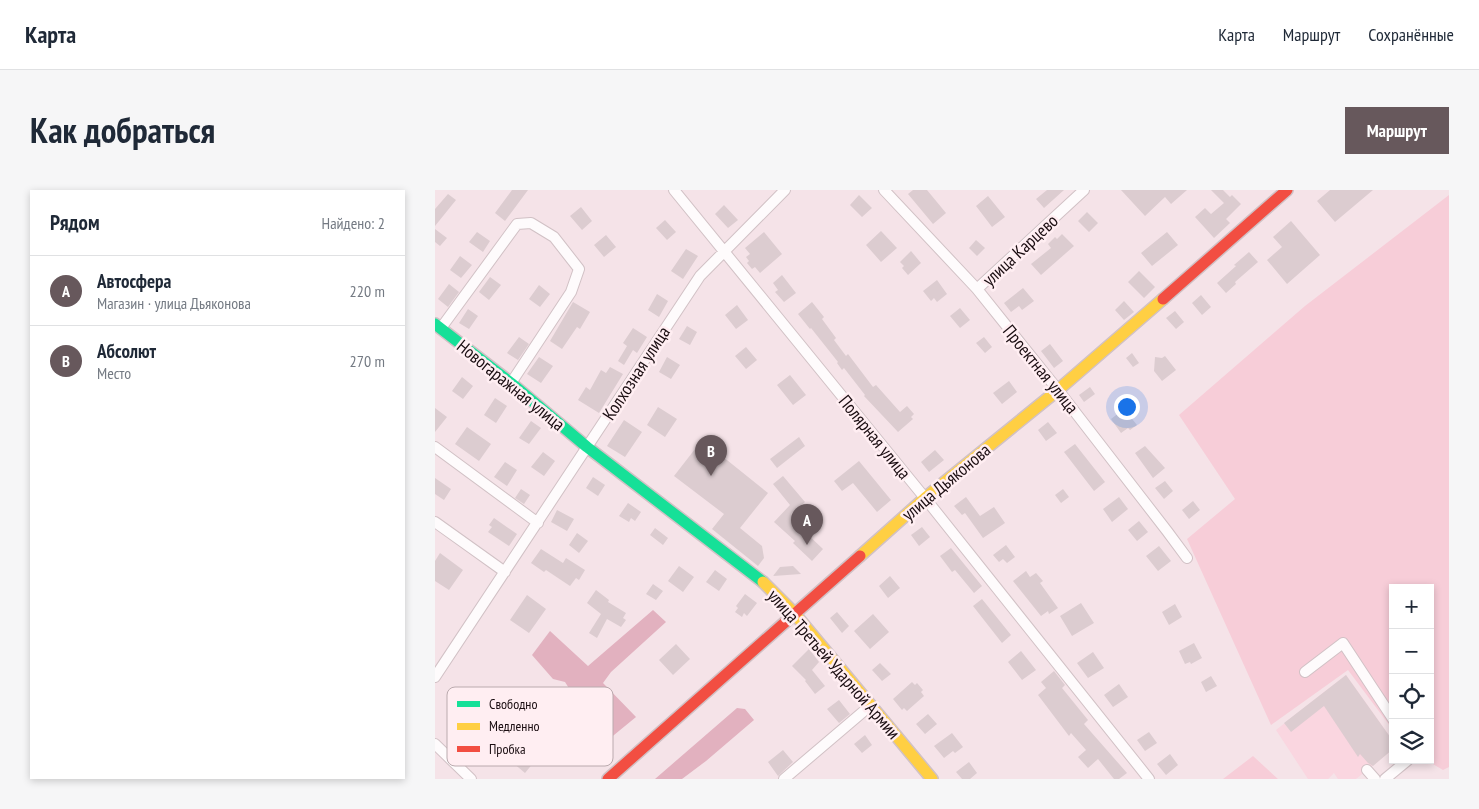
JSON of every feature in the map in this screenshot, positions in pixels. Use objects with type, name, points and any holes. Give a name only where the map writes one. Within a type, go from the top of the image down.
[{"type":"main road","name":"улица Дьяконова","points":[[608,779],[925,498],[1058,390],[1287,190]]},
{"type":"main road","name":"Новогаражная улица","points":[[438,326],[511,383],[587,447]]},
{"type":"main road","name":"улица Третьей Ударной Армии","points":[[587,447],[770,587],[794,613],[932,779]]},
{"type":"street","name":"Полярная улица","points":[[674,190],[925,498],[1149,779]]},
{"type":"street","name":"Колхозная улица","points":[[435,677],[700,276],[785,190]]},
{"type":"street","name":"Проектная улица","points":[[884,190],[977,289],[1058,390],[1187,558]]},
{"type":"street","name":"улица Карцево","points":[[977,289],[1084,190]]},
{"type":"street","points":[[438,326],[517,224],[531,223],[554,237],[579,269],[571,292],[511,383]]},
{"type":"street","points":[[435,447],[538,523]]},
{"type":"street","points":[[435,522],[505,572]]},
{"type":"street","points":[[1305,672],[1343,643],[1389,713]]},
{"type":"street","points":[[784,779],[871,705]]},
{"type":"street","points":[[435,744],[447,756]]},
{"type":"street","points":[[1385,779],[1403,764]]},
{"type":"street","points":[[458,766],[471,779]]},
{"type":"street","points":[[1367,770],[1375,779]]},
{"type":"shaded area","points":[[1449,195],[1449,767],[1443,770],[1433,764],[1434,584],[1389,584],[1389,725],[1348,670],[1271,725],[1187,539],[1235,499],[1179,415],[1305,306]]},
{"type":"shaded area","points":[[653,610],[666,622],[611,672],[603,683],[607,687],[568,687],[565,682],[553,679],[532,655],[550,631],[588,666]]},
{"type":"shaded area","points":[[1346,675],[1389,735],[1389,752],[1356,779],[1338,779],[1334,773],[1328,779],[1308,779],[1276,730]]},
{"type":"shaded area","points":[[613,693],[636,717],[613,736]]},
{"type":"shaded area","points":[[737,708],[745,709],[754,720],[682,779],[655,779]]},
{"type":"shaded area","points":[[1253,756],[1278,779],[1223,779]]},
{"type":"building","points":[[512,190],[528,190],[505,221],[495,213]]},
{"type":"building","points":[[913,190],[927,190],[946,213],[933,224],[908,194]]},
{"type":"building","points":[[1047,190],[1064,190],[1044,208],[1036,199]]},
{"type":"building","points":[[1121,190],[1187,190],[1171,204],[1165,197],[1145,216]]},
{"type":"building","points":[[1211,190],[1223,190],[1230,197],[1232,195],[1241,204],[1226,219],[1230,223],[1214,238],[1195,217],[1205,208],[1211,214],[1224,203]]},
{"type":"building","points":[[1330,190],[1373,190],[1335,222],[1317,201]]},
{"type":"building","points":[[448,194],[456,200],[435,226],[435,209]]},
{"type":"building","points":[[859,195],[872,208],[862,217],[850,205]]},
{"type":"building","points":[[988,196],[1005,217],[992,227],[976,206]]},
{"type":"building","points":[[724,205],[738,220],[728,228],[715,214]]},
{"type":"building","points":[[581,207],[592,221],[582,230],[570,216]]},
{"type":"building","points":[[1087,212],[1098,223],[1089,232],[1078,221]]},
{"type":"building","points":[[665,220],[676,232],[667,240],[656,228]]},
{"type":"building","points":[[1291,221],[1320,255],[1287,284],[1267,260],[1282,247],[1273,237]]},
{"type":"building","points":[[435,229],[447,238],[440,246],[435,242]]},
{"type":"building","points":[[881,231],[897,248],[881,262],[866,245]]},
{"type":"building","points":[[477,232],[490,241],[483,252],[469,242]]},
{"type":"building","points":[[764,232],[782,254],[760,273],[755,267],[752,269],[747,263],[749,261],[746,257],[750,254],[745,248]]},
{"type":"building","points":[[1167,232],[1178,245],[1152,266],[1141,253]]},
{"type":"building","points":[[1062,234],[1074,246],[1041,275],[1031,264],[1051,248],[1048,244],[1055,237],[1057,239]]},
{"type":"building","points":[[606,235],[616,247],[604,257],[594,245]]},
{"type":"building","points":[[976,240],[985,248],[977,256],[969,248]]},
{"type":"building","points":[[686,249],[698,256],[683,279],[671,271]]},
{"type":"building","points":[[911,251],[921,263],[908,275],[900,262]]},
{"type":"building","points":[[1249,252],[1258,262],[1235,282],[1236,284],[1226,293],[1217,283]]},
{"type":"building","points":[[460,256],[472,265],[461,278],[450,270]]},
{"type":"building","points":[[1139,271],[1155,287],[1144,298],[1128,282]]},
{"type":"building","points":[[782,275],[796,293],[784,302],[775,292],[778,290],[773,283]]},
{"type":"building","points":[[490,277],[501,285],[489,300],[479,292]]},
{"type":"building","points":[[937,280],[947,294],[937,302],[934,298],[931,301],[923,291]]},
{"type":"building","points":[[449,284],[459,292],[448,307],[438,299]]},
{"type":"building","points":[[539,285],[550,294],[540,307],[529,299]]},
{"type":"building","points":[[1023,288],[1034,301],[1022,310],[1019,306],[1011,312],[1004,303]]},
{"type":"building","points":[[657,294],[668,301],[659,317],[648,310]]},
{"type":"building","points":[[1201,295],[1211,307],[1202,315],[1192,303]]},
{"type":"building","points":[[1124,301],[1134,312],[1124,320],[1115,310]]},
{"type":"building","points":[[573,302],[590,312],[580,329],[577,327],[562,349],[550,341]]},
{"type":"building","points":[[812,302],[824,317],[822,319],[836,338],[834,340],[846,356],[848,354],[873,387],[876,385],[900,412],[907,406],[914,414],[911,417],[913,419],[898,432],[864,396],[844,368],[842,370],[838,362],[798,314]]},
{"type":"building","points":[[737,305],[748,320],[736,329],[725,315]]},
{"type":"building","points":[[960,308],[970,320],[960,328],[950,316]]},
{"type":"building","points":[[468,309],[478,316],[469,329],[459,323]]},
{"type":"building","points":[[1175,311],[1184,322],[1176,329],[1166,318]]},
{"type":"building","points":[[687,326],[697,332],[690,345],[679,339]]},
{"type":"building","points":[[633,328],[647,337],[637,353],[633,350],[624,365],[618,361],[627,346],[623,343]]},
{"type":"building","points":[[519,337],[529,344],[518,360],[507,353]]},
{"type":"building","points":[[984,337],[992,347],[985,353],[976,343]]},
{"type":"building","points":[[1050,344],[1063,361],[1054,368],[1041,351]]},
{"type":"building","points":[[746,347],[757,360],[746,369],[735,356]]},
{"type":"building","points":[[1132,353],[1139,363],[1133,367],[1126,358]]},
{"type":"building","points":[[1165,356],[1176,370],[1162,381],[1154,371],[1155,357],[1162,358]]},
{"type":"building","points":[[539,357],[553,366],[541,383],[527,374]]},
{"type":"building","points":[[667,357],[680,365],[671,379],[659,372]]},
{"type":"building","points":[[610,367],[623,374],[599,413],[578,400],[586,387],[590,390],[601,370],[606,373]]},
{"type":"building","points":[[790,375],[806,395],[793,405],[777,385]]},
{"type":"building","points":[[462,377],[473,386],[463,399],[452,391]]},
{"type":"building","points":[[1009,381],[1017,392],[1002,404],[993,393]]},
{"type":"building","points":[[1090,387],[1095,394],[1084,402],[1079,395]]},
{"type":"building","points":[[495,398],[507,406],[496,423],[484,415]]},
{"type":"building","points":[[658,407],[677,419],[665,437],[647,425]]},
{"type":"building","points":[[435,408],[447,417],[435,432]]},
{"type":"building","points":[[1124,409],[1137,425],[1121,433],[1111,419]]},
{"type":"building","points":[[624,420],[642,432],[625,457],[607,446]]},
{"type":"building","points":[[531,421],[541,428],[529,444],[519,438]]},
{"type":"building","points":[[1048,422],[1057,433],[1046,441],[1038,430]]},
{"type":"building","points":[[467,427],[491,444],[479,461],[455,444]]},
{"type":"building","points":[[799,437],[805,446],[777,468],[770,459]]},
{"type":"building","points":[[702,440],[768,493],[740,528],[762,546],[764,558],[758,566],[712,529],[724,514],[674,476]]},
{"type":"building","points":[[1075,444],[1105,482],[1094,491],[1064,452]]},
{"type":"building","points":[[1145,446],[1165,468],[1153,478],[1135,453]]},
{"type":"building","points":[[935,450],[944,460],[929,472],[921,462]]},
{"type":"building","points":[[543,452],[555,461],[544,476],[531,467]]},
{"type":"building","points":[[859,461],[891,500],[877,512],[853,483],[842,491],[834,481]]},
{"type":"building","points":[[505,462],[517,470],[507,486],[494,477]]},
{"type":"building","points":[[783,476],[805,502],[791,514],[806,528],[804,531],[823,549],[812,561],[793,543],[795,541],[774,522],[790,505],[773,484]]},
{"type":"building","points":[[593,477],[605,485],[598,496],[586,488]]},
{"type":"building","points":[[435,478],[451,489],[444,500],[435,494]]},
{"type":"building","points":[[1165,481],[1173,491],[1164,499],[1155,488]]},
{"type":"building","points":[[521,489],[530,495],[524,504],[515,498]]},
{"type":"building","points":[[1063,489],[1069,497],[1061,503],[1055,495]]},
{"type":"building","points":[[966,497],[980,516],[994,507],[1005,523],[983,538],[965,513],[962,515],[954,506]]},
{"type":"building","points":[[1119,497],[1128,509],[1112,522],[1103,509]]},
{"type":"building","points":[[1193,501],[1200,510],[1189,519],[1182,510]]},
{"type":"building","points":[[628,503],[641,512],[635,521],[631,518],[629,522],[619,516]]},
{"type":"building","points":[[557,510],[574,519],[567,531],[551,522]]},
{"type":"building","points":[[494,518],[517,534],[509,546],[488,532],[492,527],[489,525]]},
{"type":"building","points":[[1139,521],[1148,532],[1137,541],[1128,530]]},
{"type":"building","points":[[922,527],[930,537],[919,546],[911,535]]},
{"type":"building","points":[[655,528],[668,538],[663,545],[650,535]]},
{"type":"building","points":[[577,533],[588,541],[579,553],[569,545]]},
{"type":"building","points":[[1006,545],[1015,557],[1007,563],[1003,559],[999,562],[993,555]]},
{"type":"building","points":[[1159,546],[1171,561],[1158,571],[1146,556]]},
{"type":"building","points":[[951,548],[982,586],[974,593],[955,570],[952,572],[940,556]]},
{"type":"building","points":[[541,549],[563,563],[566,558],[585,570],[579,580],[576,578],[570,586],[546,570],[544,572],[531,563]]},
{"type":"building","points":[[440,553],[463,570],[449,590],[435,581],[435,561]]},
{"type":"building","points":[[679,566],[694,577],[683,592],[668,581]]},
{"type":"building","points":[[793,566],[801,574],[773,576],[780,567]]},
{"type":"building","points":[[715,570],[727,579],[719,591],[706,582]]},
{"type":"building","points":[[1026,571],[1030,577],[1036,573],[1043,581],[1040,583],[1058,608],[1049,614],[1048,611],[1041,616],[1013,581]]},
{"type":"building","points":[[890,576],[900,588],[888,598],[879,586]]},
{"type":"building","points":[[653,584],[663,591],[656,600],[646,594]]},
{"type":"building","points":[[596,590],[609,600],[608,602],[626,613],[623,618],[626,620],[621,627],[607,619],[597,638],[589,633],[601,614],[587,603]]},
{"type":"building","points":[[745,594],[757,603],[747,616],[744,613],[742,617],[735,612],[738,608],[736,606]]},
{"type":"building","points":[[527,595],[546,609],[529,633],[510,620]]},
{"type":"building","points":[[982,599],[1011,635],[1002,643],[973,606]]},
{"type":"building","points":[[1081,603],[1094,623],[1072,636],[1060,616]]},
{"type":"building","points":[[1175,604],[1182,617],[1169,625],[1162,612]]},
{"type":"building","points":[[837,612],[849,626],[842,633],[830,618]]},
{"type":"building","points":[[873,614],[889,632],[870,649],[854,631]]},
{"type":"building","points":[[1194,643],[1202,658],[1191,664],[1190,662],[1185,664],[1179,651]]},
{"type":"building","points":[[676,644],[690,659],[673,675],[659,660]]},
{"type":"building","points":[[809,649],[819,662],[812,670],[825,686],[815,694],[806,680],[792,666]]},
{"type":"building","points":[[1021,651],[1036,670],[1022,680],[1008,662]]},
{"type":"building","points":[[1093,652],[1104,668],[1088,678],[1077,663]]},
{"type":"building","points":[[880,663],[891,674],[882,681],[872,670]]},
{"type":"building","points":[[1054,671],[1065,685],[1062,688],[1088,720],[1084,724],[1127,773],[1119,779],[1114,779],[1098,759],[1088,768],[1078,757],[1086,750],[1071,733],[1069,736],[1038,695],[1046,688],[1041,682]]},
{"type":"building","points":[[1346,675],[1389,735],[1389,752],[1373,766],[1360,754],[1358,757],[1324,706],[1291,732],[1284,723]]},
{"type":"building","points":[[1211,676],[1217,686],[1206,692],[1201,682]]},
{"type":"building","points":[[912,682],[915,685],[917,683],[923,690],[921,692],[924,696],[907,711],[904,708],[902,710],[893,699]]},
{"type":"building","points":[[1119,684],[1128,697],[1113,707],[1104,695]]},
{"type":"building","points":[[839,700],[850,714],[839,723],[827,709]]},
{"type":"building","points":[[928,714],[937,724],[925,734],[916,724]]},
{"type":"building","points":[[1149,732],[1157,743],[1145,751],[1137,740]]},
{"type":"building","points":[[952,733],[963,747],[955,753],[953,751],[944,758],[934,746]]},
{"type":"building","points":[[865,735],[872,745],[862,753],[854,744]]},
{"type":"building","points":[[783,750],[793,762],[778,776],[768,762]]},
{"type":"building","points":[[1170,754],[1178,765],[1166,775],[1157,764]]},
{"type":"building","points":[[969,762],[977,773],[970,779],[962,779],[956,772]]},
{"type":"building","points":[[517,766],[531,766],[525,773]]},
{"type":"traffic: fast","points":[[435,324],[511,383],[587,447],[763,582]]},
{"type":"traffic: slow","points":[[860,556],[925,498],[1058,390],[1163,299]]},
{"type":"traffic: slow","points":[[763,582],[794,613],[932,779]]},
{"type":"traffic: jam","points":[[1163,299],[1287,190]]},
{"type":"traffic: jam","points":[[608,779],[860,556]]},
{"type":"place","name":"Абсолют","points":[[711,476]]},
{"type":"place","name":"Автосфера","points":[[807,545]]}]
